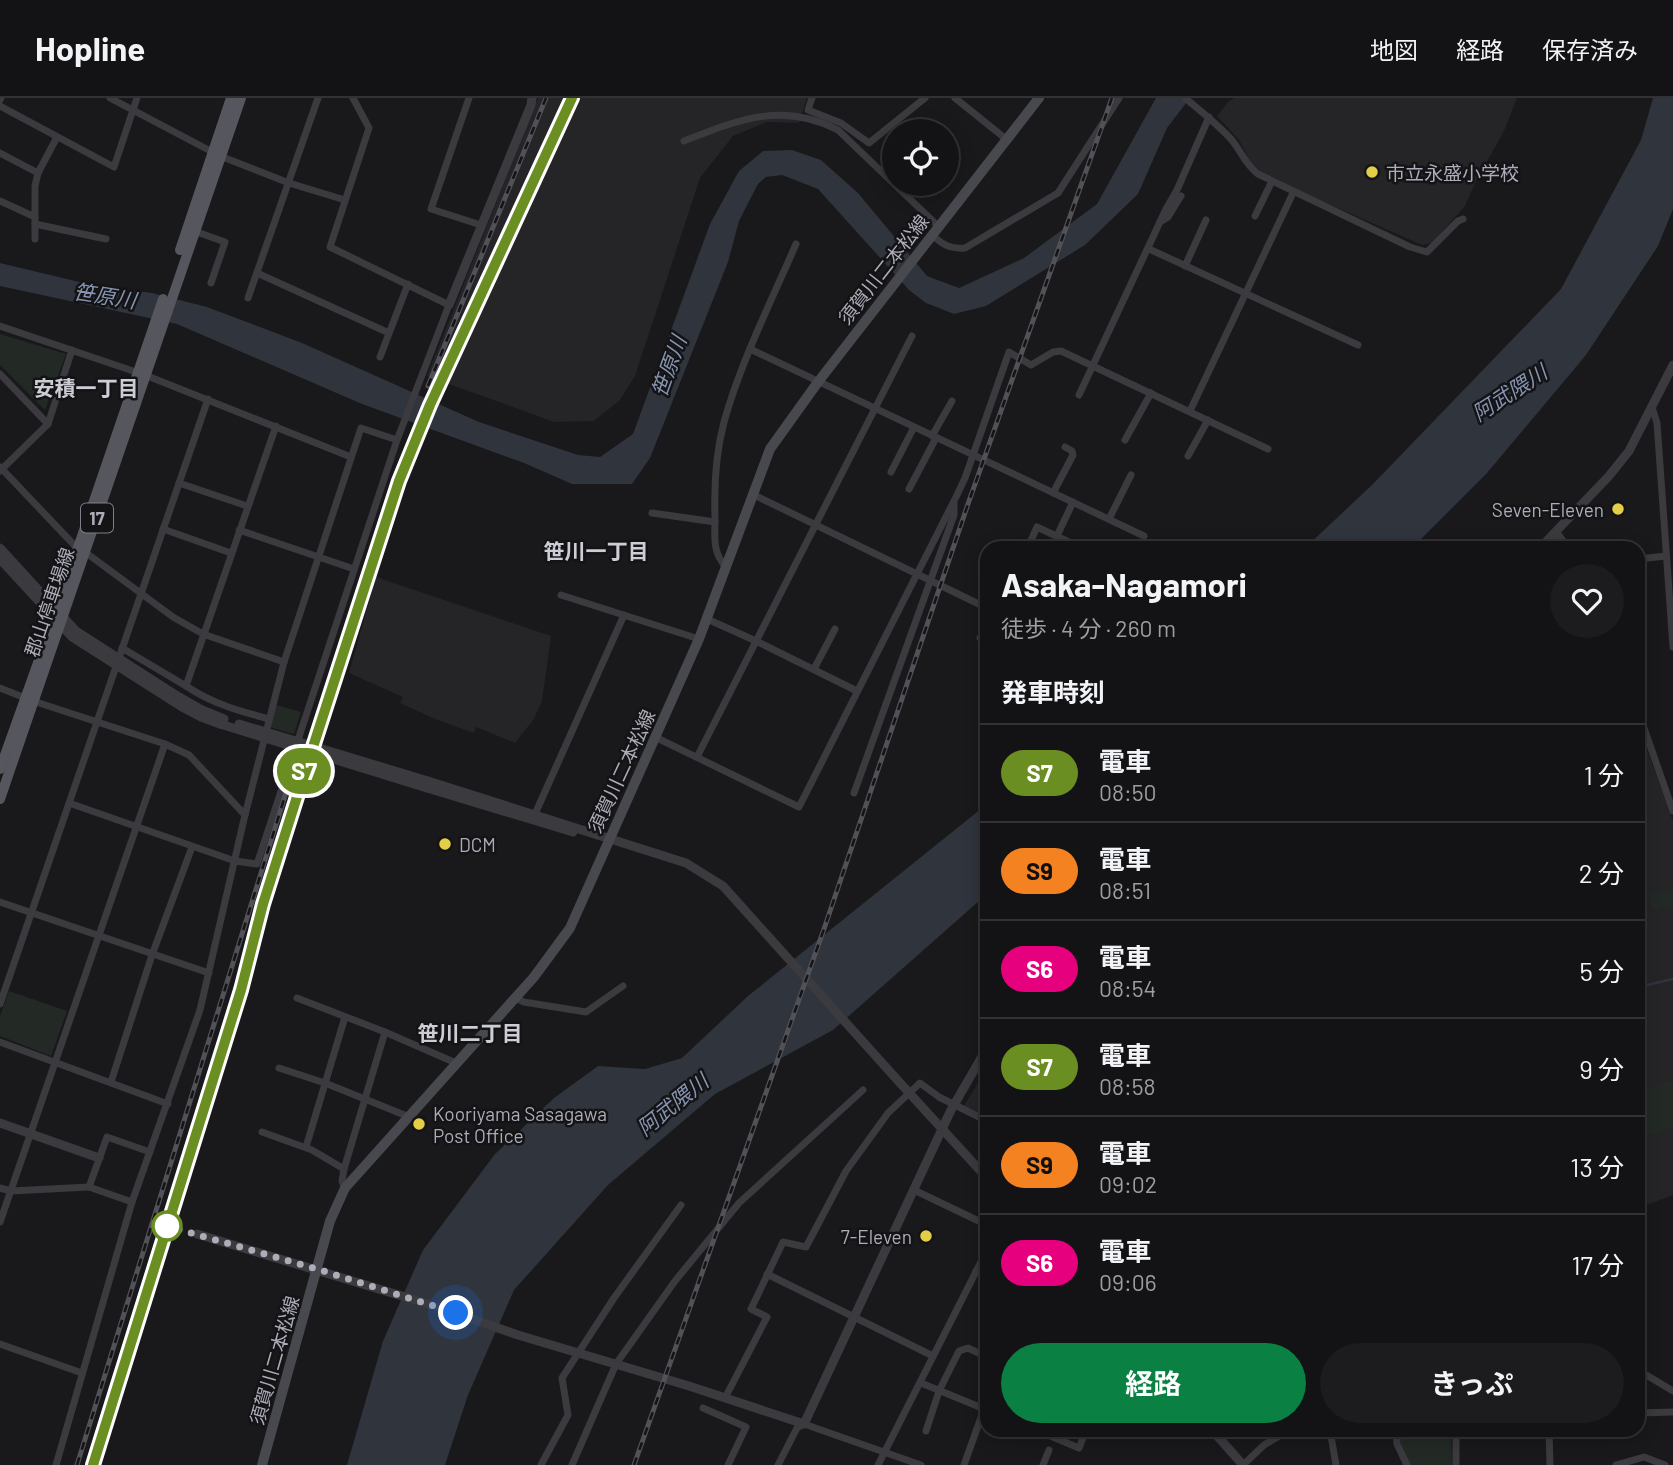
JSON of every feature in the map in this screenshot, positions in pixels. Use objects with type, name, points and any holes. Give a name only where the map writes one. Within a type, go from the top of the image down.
[{"type":"main road","name":"郡山停車場線","points":[[175,275],[194,231],[231,98]]},
{"type":"main road","name":"郡山停車場線","points":[[0,769],[59,617],[217,153],[241,98]]},
{"type":"main road","name":"須賀川二本松線","points":[[262,1465],[330,1221],[345,1188],[534,977],[570,928],[699,639],[770,449],[818,382],[1039,98]]},
{"type":"main road","name":"郡山停車場線","points":[[0,799],[29,699]]},
{"type":"street","points":[[110,98],[217,153],[289,183],[345,201]]},
{"type":"street","points":[[0,106],[114,167],[137,98]]},
{"type":"street","points":[[248,298],[318,98]]},
{"type":"street","points":[[353,98],[369,128],[330,247],[449,305]]},
{"type":"street","points":[[469,98],[431,209],[481,225]]},
{"type":"street","points":[[69,803],[235,861],[257,864],[398,438],[532,98]]},
{"type":"street","points":[[812,98],[808,110],[841,123],[869,143],[925,98]]},
{"type":"street","points":[[955,98],[1006,139]]},
{"type":"street","points":[[684,141],[745,118],[777,115],[827,124],[838,130],[942,244],[954,249],[965,248],[1058,193],[1119,98]]},
{"type":"street","points":[[1185,98],[1233,142],[1248,166],[1293,192],[1427,252],[1463,219]]},
{"type":"street","points":[[1079,395],[1177,190],[1207,116]]},
{"type":"street","points":[[35,239],[35,186],[38,173],[57,137]]},
{"type":"street","points":[[0,153],[38,173]]},
{"type":"street","points":[[1255,216],[1272,181]]},
{"type":"street","points":[[1190,411],[1293,192]]},
{"type":"street","points":[[1160,222],[1168,217],[1181,196]]},
{"type":"street","points":[[0,201],[35,221],[106,239]]},
{"type":"street","points":[[1185,265],[1206,220]]},
{"type":"street","points":[[194,231],[225,242],[211,284]]},
{"type":"street","points":[[726,567],[716,554],[715,522],[717,469],[724,423],[750,349],[796,244]]},
{"type":"street","points":[[1149,249],[1358,345]]},
{"type":"street","points":[[257,273],[389,333]]},
{"type":"street","points":[[380,357],[408,284]]},
{"type":"street","points":[[0,327],[141,374],[351,457]]},
{"type":"street","points":[[697,757],[912,336]]},
{"type":"street","points":[[750,349],[1144,536]]},
{"type":"street","points":[[72,350],[48,424],[1,469],[81,550],[141,593],[203,634],[284,662]]},
{"type":"street","points":[[657,738],[799,807],[954,503],[1009,352],[1031,365],[1053,352],[1061,351],[1268,449]]},
{"type":"street","points":[[1548,541],[1629,451],[1673,365]]},
{"type":"street","points":[[0,373],[48,424]]},
{"type":"street","points":[[1125,440],[1151,393]]},
{"type":"street","points":[[0,1004],[208,399]]},
{"type":"street","points":[[909,489],[952,401]]},
{"type":"street","points":[[1652,407],[1657,423],[1673,647]]},
{"type":"street","points":[[1188,456],[1208,420]]},
{"type":"street","points":[[186,686],[276,426]]},
{"type":"street","points":[[891,472],[914,427]]},
{"type":"street","points":[[56,1465],[132,1202],[200,1010],[269,719],[317,558],[361,428],[398,438]]},
{"type":"street","points":[[1053,493],[1073,455],[1072,451],[1065,447]]},
{"type":"street","points":[[1109,519],[1131,475]]},
{"type":"street","points":[[179,483],[247,506]]},
{"type":"street","points":[[1662,491],[1673,490]]},
{"type":"street","points":[[752,494],[980,604]]},
{"type":"street","points":[[1057,536],[1073,502]]},
{"type":"street","points":[[854,793],[954,515],[954,503]]},
{"type":"street","points":[[1663,512],[1673,511]]},
{"type":"street","points":[[652,513],[715,522]]},
{"type":"street","points":[[1031,541],[1038,527],[1067,541]]},
{"type":"street","points":[[163,529],[231,553]]},
{"type":"street","points":[[239,530],[354,569]]},
{"type":"street","points":[[1556,533],[1562,541]]},
{"type":"street","points":[[0,548],[59,617]]},
{"type":"street","points":[[1645,558],[1667,556]]},
{"type":"street","points":[[0,559],[76,631],[182,707],[561,830],[608,840]]},
{"type":"street","points":[[561,595],[699,639]]},
{"type":"street","points":[[535,814],[624,615]]},
{"type":"street","points":[[707,619],[857,691]]},
{"type":"street","points":[[814,669],[835,629]]},
{"type":"street","points":[[122,648],[225,708],[269,719]]},
{"type":"street","points":[[0,688],[165,744],[189,755],[245,815]]},
{"type":"street","points":[[1645,741],[1673,811]]},
{"type":"street","points":[[0,1222],[165,744]]},
{"type":"street","points":[[427,785],[535,814],[685,863],[723,886],[980,1170]]},
{"type":"street","points":[[111,1082],[152,955],[192,846]]},
{"type":"street","points":[[0,902],[209,973]]},
{"type":"street","points":[[515,998],[524,1002],[586,1012],[623,986]]},
{"type":"street","points":[[297,998],[456,1063]]},
{"type":"street","points":[[306,1147],[345,1017]]},
{"type":"street","points":[[345,1188],[342,1181],[344,1169],[385,1032]]},
{"type":"street","points":[[0,1042],[168,1104]]},
{"type":"street","points":[[778,1465],[797,1428],[804,1424],[954,1104],[980,1060]]},
{"type":"street","points":[[279,1068],[325,1083],[407,1116]]},
{"type":"street","points":[[725,1398],[766,1317],[751,1309],[783,1242],[806,1247],[846,1171],[894,1107],[920,1083],[980,1117]]},
{"type":"street","points":[[572,1465],[616,1364],[675,1281],[739,1203],[863,1090]]},
{"type":"street","points":[[0,1123],[99,1158]]},
{"type":"street","points":[[262,1132],[306,1147],[344,1169]]},
{"type":"street","points":[[89,1187],[107,1137],[150,1152]]},
{"type":"street","points":[[0,1188],[10,1191],[89,1187],[132,1202]]},
{"type":"street","points":[[914,1191],[980,1222]]},
{"type":"street","points":[[541,1465],[568,1415],[562,1378],[681,1205]]},
{"type":"street","points":[[197,1234],[317,1269],[518,1335],[725,1398],[921,1465]]},
{"type":"street","points":[[878,1465],[980,1263]]},
{"type":"street","points":[[976,1271],[980,1273]]},
{"type":"street","points":[[767,1274],[933,1356]]},
{"type":"street","points":[[0,1345],[82,1373]]},
{"type":"street","points":[[926,1431],[939,1391],[961,1349],[968,1348],[980,1354]]},
{"type":"street","points":[[1645,1374],[1673,1391]]},
{"type":"street","points":[[921,1383],[980,1407]]},
{"type":"street","points":[[704,1408],[746,1427],[728,1465]]},
{"type":"street","points":[[1645,1413],[1673,1412]]},
{"type":"street","points":[[964,1465],[980,1422]]},
{"type":"street","points":[[1054,1437],[1079,1447],[1083,1437]]},
{"type":"street","points":[[1218,1437],[1243,1465],[1270,1437]]},
{"type":"street","points":[[1331,1437],[1336,1465]]},
{"type":"street","points":[[1396,1437],[1407,1465]]},
{"type":"street","points":[[1456,1437],[1456,1465]]},
{"type":"street","points":[[1549,1437],[1550,1465]]},
{"type":"street","points":[[1043,1465],[1049,1450]]},
{"type":"street","points":[[1616,1465],[1644,1457],[1665,1465]]},
{"type":"shaded area","points":[[538,98],[807,98],[799,123],[767,122],[733,136],[700,178],[635,376],[620,400],[594,421],[554,422],[427,376]]},
{"type":"shaded area","name":"市立永盛小学校","points":[[1234,98],[1517,98],[1504,131],[1465,206],[1432,243],[1422,245],[1260,171],[1250,161],[1239,140],[1217,116]]},
{"type":"shaded area","points":[[0,334],[66,354],[45,410],[0,365]]},
{"type":"shaded area","points":[[376,577],[551,636],[542,701],[534,719],[515,743],[476,727],[474,733],[435,719],[400,703],[403,697],[349,673]]},
{"type":"shaded area","points":[[276,705],[301,712],[294,734],[269,727]]},
{"type":"shaded area","points":[[1645,744],[1673,821],[1673,1195],[1645,1205]]},
{"type":"shaded area","points":[[1673,891],[1673,908],[1652,909],[1649,893]]},
{"type":"shaded area","points":[[9,991],[67,1011],[51,1056],[0,1036],[0,1016]]},
{"type":"shaded area","points":[[980,1080],[980,1114],[964,1106]]},
{"type":"shaded area","points":[[1671,1080],[1673,1086],[1673,1127],[1645,1137],[1645,1089]]},
{"type":"shaded area","points":[[1451,1437],[1452,1465],[1410,1465],[1400,1439]]},
{"type":"water","name":"笹原川","points":[[1156,98],[1190,98],[1167,128],[1138,194],[1085,245],[986,306],[954,314],[926,303],[909,290],[818,189],[782,175],[766,177],[758,184],[739,221],[728,262],[650,458],[632,484],[572,484],[524,463],[362,404],[177,324],[0,286],[0,263],[92,285],[152,293],[207,307],[302,343],[479,422],[578,455],[600,457],[633,434],[710,224],[739,171],[763,151],[792,150],[821,160],[858,193],[927,276],[959,288],[1024,258],[1097,204]]},
{"type":"water","name":"阿武隈川","points":[[1653,98],[1673,98],[1673,209],[1658,246],[1586,355],[1487,473],[1419,541],[1312,541],[1373,484],[1561,289],[1641,140]]},
{"type":"water","name":"阿武隈川","points":[[980,810],[980,900],[833,1030],[715,1094],[608,1185],[514,1290],[468,1395],[445,1465],[347,1465],[383,1341],[423,1250],[495,1154],[554,1098],[598,1066],[645,1069],[682,1058],[748,996]]},
{"type":"waterway","points":[[1645,985],[1673,979]]},
{"type":"railway","points":[[428,386],[546,98]]},
{"type":"railway","points":[[88,1465],[317,731],[399,481],[430,405],[572,98]]},
{"type":"railway","points":[[634,1465],[824,929],[968,504],[1112,98]]},
{"type":"railway","points":[[77,1465],[301,750]]},
{"type":"train","name":"S7","points":[[93,1465],[241,990],[263,904],[399,481],[430,405],[572,98]]},
{"type":"place","name":"市立永盛小学校","points":[[1372,172]]},
{"type":"place","name":"Seven-Eleven","points":[[1618,509]]},
{"type":"place","name":"DCM","points":[[445,844]]},
{"type":"place","name":"Kooriyama Sasagawa Post Office","points":[[419,1124]]},
{"type":"place","name":"7-Eleven","points":[[926,1236]]},
{"type":"district","name":"安積一丁目","points":[[86,387]]},
{"type":"district","name":"笹川一丁目","points":[[596,550]]},
{"type":"district","name":"笹川二丁目","points":[[470,1032]]},
{"type":"route","points":[[167,1226],[456,1313]]}]
